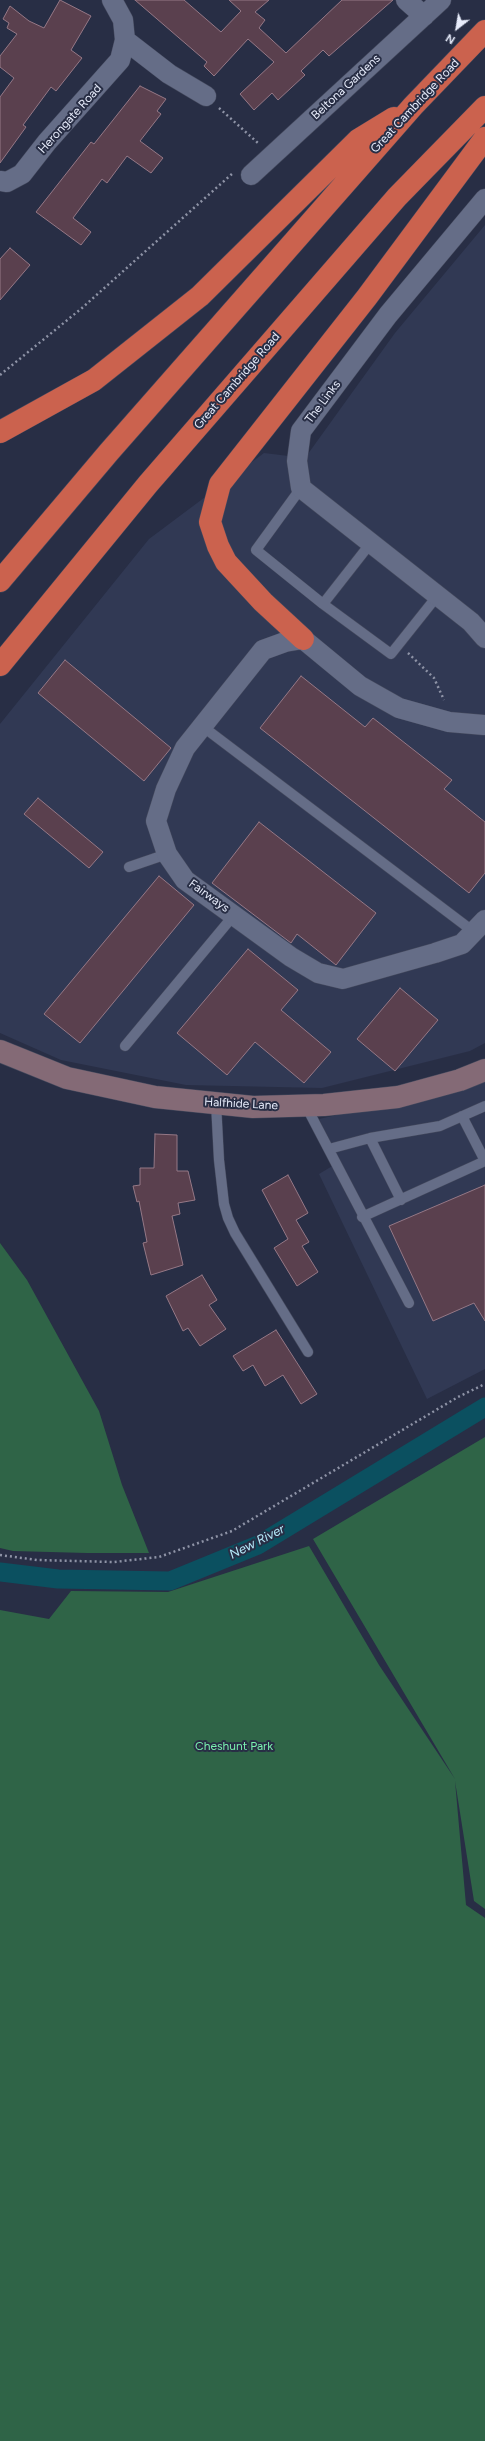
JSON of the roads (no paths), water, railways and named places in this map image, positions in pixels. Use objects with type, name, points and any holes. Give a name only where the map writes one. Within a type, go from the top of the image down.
[{"type":"highway","name":"Great Cambridge Road","points":[[0,581],[114,446],[413,106],[485,31]]},
{"type":"highway","points":[[0,432],[94,380],[200,296],[358,140],[413,106]]},
{"type":"highway","name":"Great Cambridge Road","points":[[0,665],[169,460],[397,197],[485,107]]},
{"type":"highway","points":[[303,639],[252,591],[226,562],[218,546],[210,522],[220,484],[367,297],[485,138]]},
{"type":"main road","name":"Halfhide Lane","points":[[0,1051],[67,1078],[155,1097],[253,1107],[306,1106],[398,1097],[460,1080],[485,1070]]},
{"type":"street","name":"Herongate Road","points":[[0,181],[7,182],[22,174],[47,142],[120,60],[125,40],[123,20],[112,0]]},
{"type":"street","points":[[406,0],[424,16]]},
{"type":"street","name":"Beltona Gardens","points":[[251,175],[441,0]]},
{"type":"street","points":[[125,40],[169,74],[206,96]]},
{"type":"street","name":"The Links","points":[[302,488],[297,461],[301,431],[388,315],[485,199]]},
{"type":"street","points":[[302,488],[370,544],[471,622],[485,638]]},
{"type":"street","points":[[303,639],[360,686],[399,708],[449,722],[485,726]]},
{"type":"street","name":"Fairways","points":[[303,639],[285,642],[263,650],[202,726],[182,755],[166,789],[156,821],[167,854],[185,880],[291,957],[318,973],[343,979],[462,944],[480,926]]},
{"type":"lane","points":[[302,488],[256,550],[323,604],[391,654],[438,595]]},
{"type":"lane","points":[[323,604],[370,544]]},
{"type":"lane","points":[[202,726],[480,926]]},
{"type":"lane","points":[[129,867],[167,854]]},
{"type":"lane","points":[[125,1046],[234,915]]},
{"type":"lane","points":[[216,1103],[219,1160],[224,1204],[228,1218],[234,1233],[308,1352]]},
{"type":"lane","points":[[306,1106],[362,1216],[409,1303]]},
{"type":"lane","points":[[328,1149],[370,1138],[440,1126],[485,1106]]},
{"type":"lane","points":[[362,1216],[401,1200],[485,1161],[462,1116]]},
{"type":"lane","points":[[370,1138],[401,1200]]},
{"type":"waterway","name":"New River","points":[[0,1572],[58,1579],[170,1581],[258,1545],[485,1407]]},
{"type":"park label","name":"Cheshunt Park","points":[[234,1746]]}]
